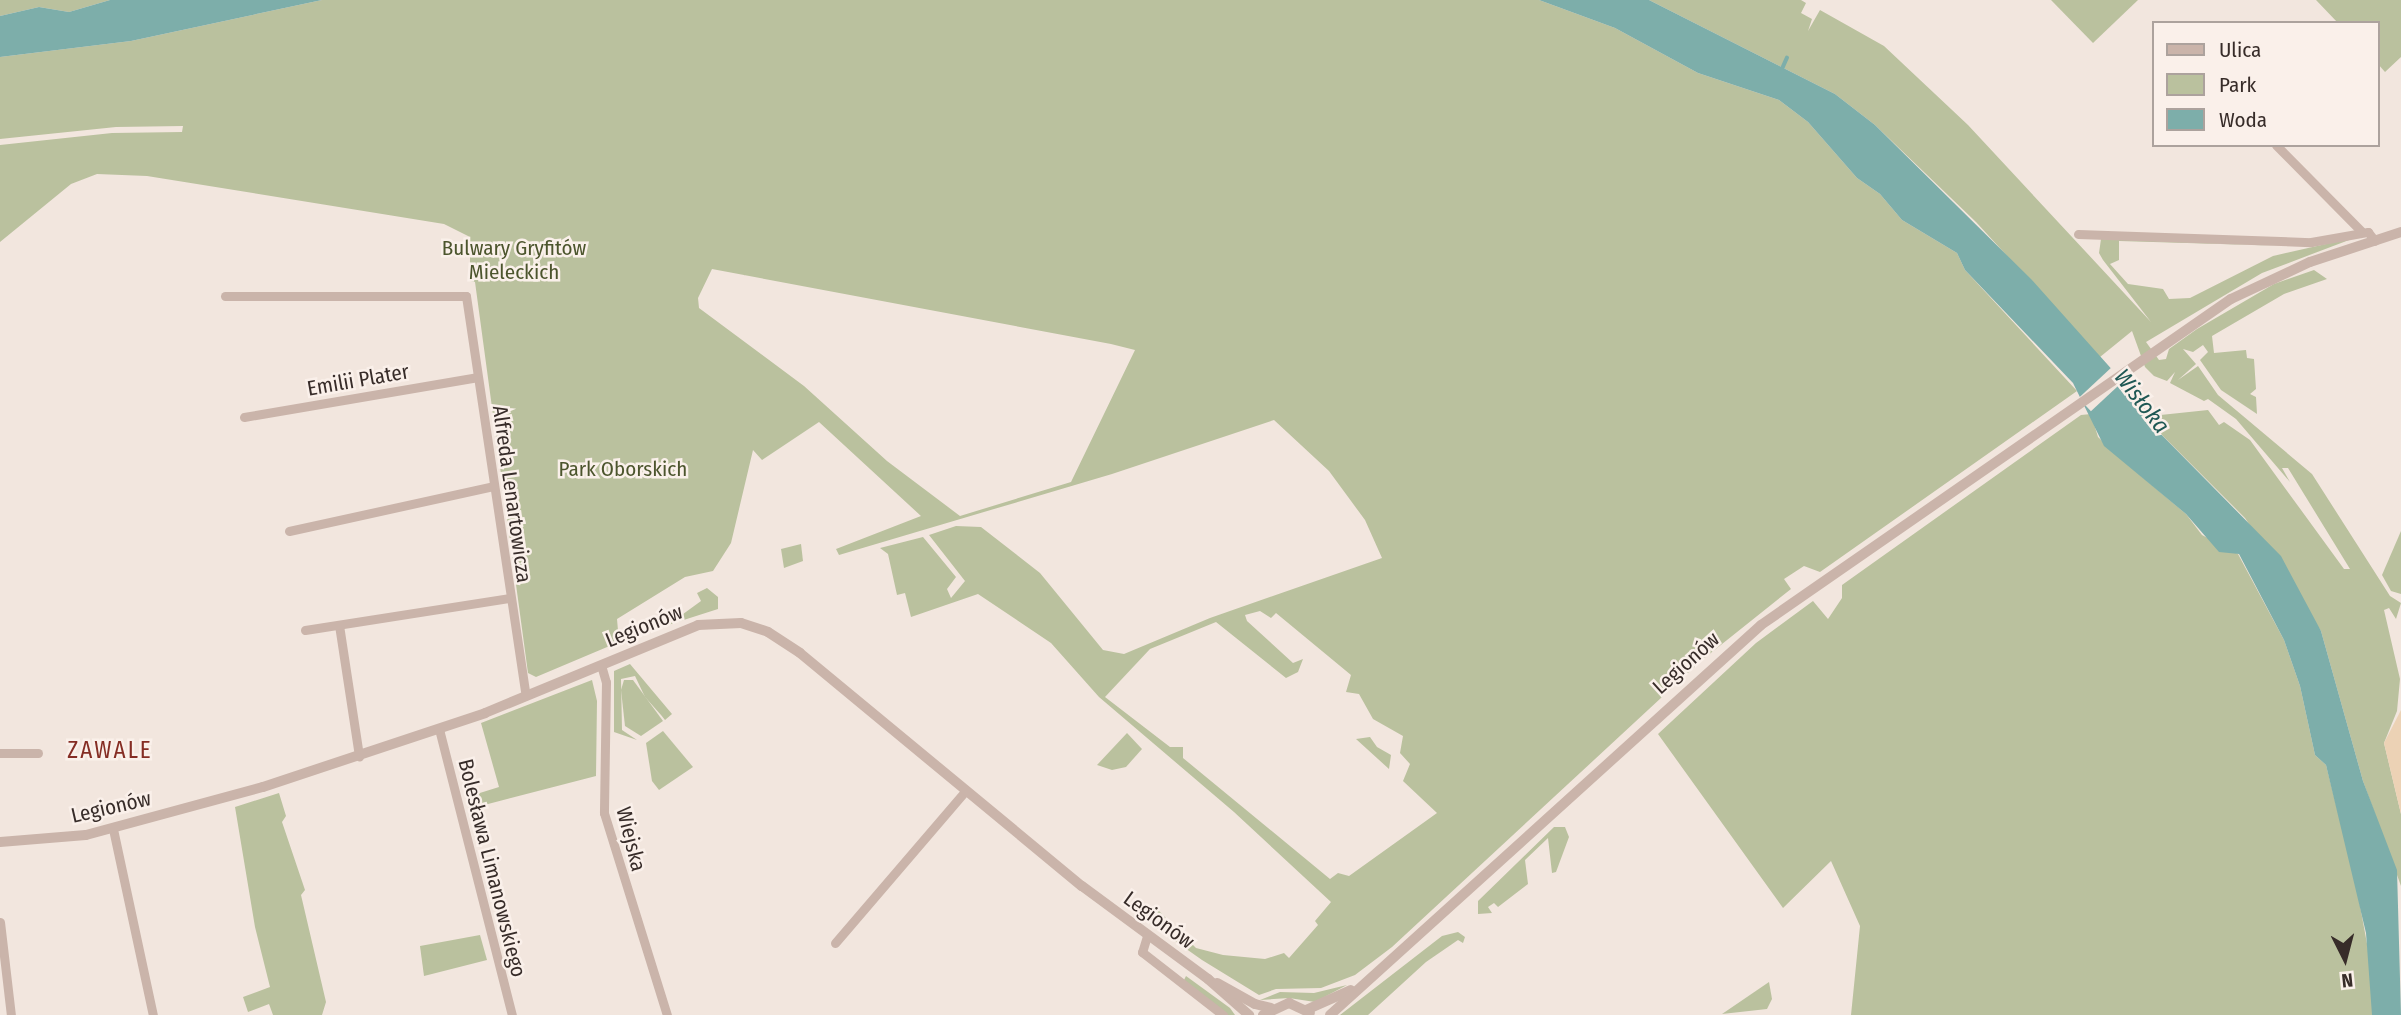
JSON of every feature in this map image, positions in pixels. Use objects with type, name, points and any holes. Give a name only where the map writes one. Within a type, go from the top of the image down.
[{"type":"street","points":[[2278,147],[2362,232],[2375,241]]},
{"type":"street","points":[[2078,234],[2311,242],[2362,232]]},
{"type":"street","name":"Legionów","points":[[1330,1015],[1731,649],[1812,588],[2162,342],[2268,280],[2401,232]]},
{"type":"street","name":"Alfreda Lenartowicza","points":[[225,296],[466,296],[509,598],[526,696]]},
{"type":"street","name":"Emilii Plater","points":[[244,417],[477,377]]},
{"type":"street","points":[[289,531],[493,486]]},
{"type":"street","points":[[304,630],[509,598]]},
{"type":"street","points":[[339,625],[359,756]]},
{"type":"street","name":"Legionów","points":[[0,842],[113,829],[359,756],[439,729],[698,625],[750,625],[800,653],[965,790],[1147,936],[1208,979],[1249,1015]]},
{"type":"street","name":"Wiejska","points":[[601,665],[606,682],[604,813],[667,1015]]},
{"type":"street","name":"Bolesława Limanowskiego","points":[[439,729],[512,1015]]},
{"type":"street","points":[[0,753],[38,753]]},
{"type":"street","points":[[835,943],[965,790]]},
{"type":"street","points":[[113,829],[153,1015]]},
{"type":"street","points":[[0,922],[11,1015]]},
{"type":"street","points":[[1147,936],[1142,951],[1223,1015]]},
{"type":"street","name":"Legionów","points":[[1208,979],[1267,1011],[1289,1003],[1309,1012],[1360,985]]},
{"type":"green space","points":[[0,0],[110,0],[69,12],[39,7],[0,16]]},
{"type":"green space","points":[[322,0],[1539,0],[1615,28],[1698,73],[1779,100],[1808,122],[1857,178],[1880,194],[1902,220],[1957,253],[1965,270],[2077,391],[1820,572],[1804,566],[1784,579],[1791,589],[1702,660],[1392,947],[1355,975],[1321,988],[1276,989],[1259,995],[1148,922],[1146,915],[1155,907],[1196,948],[1223,955],[1265,959],[1284,953],[1289,958],[1318,925],[1315,921],[1331,902],[1234,812],[1099,697],[1051,643],[978,594],[911,617],[905,593],[897,595],[888,554],[880,548],[923,537],[956,577],[947,589],[951,598],[965,581],[929,535],[956,526],[981,527],[1040,573],[1103,650],[1124,654],[1210,618],[1382,558],[1365,520],[1329,471],[1274,420],[1112,474],[839,555],[836,549],[921,516],[819,422],[762,460],[753,450],[731,543],[713,571],[685,577],[617,619],[619,642],[536,677],[528,673],[475,282],[470,281],[470,237],[444,224],[147,176],[97,174],[71,184],[0,242],[0,145],[112,133],[182,132],[183,126],[116,127],[0,139],[0,57],[131,41]],"holes":[[[712,269],[1111,344],[1135,350],[1071,482],[960,516],[887,461],[804,386],[699,308],[698,298]],[[1260,611],[1271,618],[1276,613],[1351,675],[1346,692],[1359,694],[1373,719],[1403,736],[1400,753],[1410,764],[1403,781],[1437,813],[1349,876],[1338,873],[1330,879],[1183,758],[1183,747],[1170,747],[1105,697],[1150,649],[1216,622],[1286,678],[1298,672],[1303,659],[1293,663],[1247,621],[1245,615]]]},
{"type":"green space","points":[[1649,0],[1801,0],[1806,3],[1801,13],[1812,19],[1808,31],[1820,10],[1884,46],[1968,125],[2151,322],[2103,260],[2099,253],[2101,239],[2288,246],[2119,241],[2119,260],[2110,264],[2128,284],[2163,289],[2169,299],[2190,298],[2273,256],[2357,237],[2262,273],[2146,342],[2159,360],[2166,359],[2169,349],[2197,329],[2274,284],[2314,270],[2327,279],[2284,294],[2212,336],[2214,353],[2246,350],[2247,358],[2254,359],[2256,389],[2250,394],[2256,397],[2257,414],[2221,390],[2200,360],[2208,352],[2203,345],[2193,352],[2183,349],[2196,364],[2178,380],[2198,366],[2218,395],[2312,474],[2390,596],[2401,603],[2396,619],[2389,608],[2384,610],[2400,679],[2397,711],[2384,743],[2401,814],[2401,886],[2363,781],[2321,631],[2245,518],[2145,418],[2124,383],[2151,416],[2208,410],[2219,425],[2224,422],[2250,440],[2344,569],[2350,569],[2288,468],[2282,468],[2290,482],[2236,419],[2208,399],[2204,401],[2170,383],[2175,372],[2167,381],[2154,376],[2145,367],[2132,331],[2100,357],[1976,222],[1875,125],[1835,94]]},
{"type":"green space","points":[[2051,0],[2138,0],[2093,43]]},
{"type":"green space","points":[[2316,0],[2401,0],[2401,57],[2385,72],[2380,66],[2380,21],[2336,21]]},
{"type":"green space","points":[[2091,414],[2098,437],[2121,459],[2186,514],[2202,535],[2238,554],[2284,640],[2300,686],[2315,755],[2326,765],[2356,884],[2372,971],[2372,1015],[1851,1015],[1860,926],[1831,861],[1783,908],[1658,734],[1756,643],[1813,601],[1828,619],[1842,598],[1842,585],[2081,415]]},
{"type":"green space","points":[[2401,531],[2401,594],[2391,591],[2382,575]]},
{"type":"green space","points":[[801,544],[803,561],[784,568],[781,549]]},
{"type":"green space","points":[[707,588],[718,597],[718,609],[668,625],[701,601],[697,593]]},
{"type":"green space","points":[[630,664],[672,714],[665,720],[645,697],[635,676],[621,679],[622,730],[637,740],[614,732],[614,671]]},
{"type":"green space","points":[[592,680],[597,701],[596,776],[469,809],[467,797],[499,787],[481,723]]},
{"type":"green space","points":[[624,680],[633,680],[663,721],[641,736],[625,726],[621,690]]},
{"type":"green space","points":[[663,731],[693,767],[659,790],[652,781],[646,743]]},
{"type":"green space","points":[[1127,733],[1142,749],[1126,767],[1112,770],[1097,765]]},
{"type":"green space","points":[[1370,737],[1377,747],[1391,755],[1389,769],[1356,739]]},
{"type":"green space","points":[[279,793],[286,816],[282,822],[305,890],[301,895],[326,1002],[322,1015],[273,1015],[269,1004],[248,1012],[243,997],[270,987],[255,927],[235,807]]},
{"type":"green space","points":[[1554,827],[1565,827],[1569,837],[1556,872],[1552,873],[1548,838],[1525,860],[1528,884],[1498,907],[1494,903],[1488,907],[1492,913],[1478,914],[1478,901]]},
{"type":"green space","points":[[1458,932],[1465,937],[1463,943],[1458,940],[1426,962],[1368,1015],[1340,1015],[1442,936]]},
{"type":"green space","points":[[480,935],[487,960],[424,976],[420,946]]},
{"type":"green space","points":[[1186,976],[1230,1008],[1235,1015],[1225,1015],[1184,980]]},
{"type":"green space","points":[[1769,982],[1772,999],[1767,1009],[1722,1014]]},
{"type":"green space","points":[[1347,985],[1315,1002],[1289,998],[1260,1000],[1280,992],[1314,993]]},
{"type":"sand","points":[[2401,710],[2401,814],[2384,743]]},
{"type":"water","points":[[110,0],[322,0],[131,41],[0,57],[0,16],[39,7],[69,12]]},
{"type":"water","points":[[1539,0],[1649,0],[1835,94],[1875,125],[2031,279],[2124,383],[2145,418],[2281,556],[2321,631],[2363,781],[2397,870],[2401,1015],[2372,1015],[2366,933],[2326,765],[2315,755],[2300,686],[2284,640],[2239,554],[2219,552],[2186,514],[2104,446],[2073,383],[1965,270],[1957,253],[1902,220],[1880,194],[1857,178],[1808,122],[1779,100],[1698,73],[1615,28]]},
{"type":"pier","points":[[2113,366],[2125,379],[2091,411],[2079,398]]},
{"type":"waterway","points":[[1782,69],[1787,58]]},
{"type":"district","name":"ZAWALE","points":[[110,750]]},
{"type":"park label","name":"Bulwary Gryfitów Mieleckich","points":[[514,260]]},
{"type":"park label","name":"Park Oborskich","points":[[623,469]]},
{"type":"water label","name":"Wisłoka","points":[[2142,401]]}]
